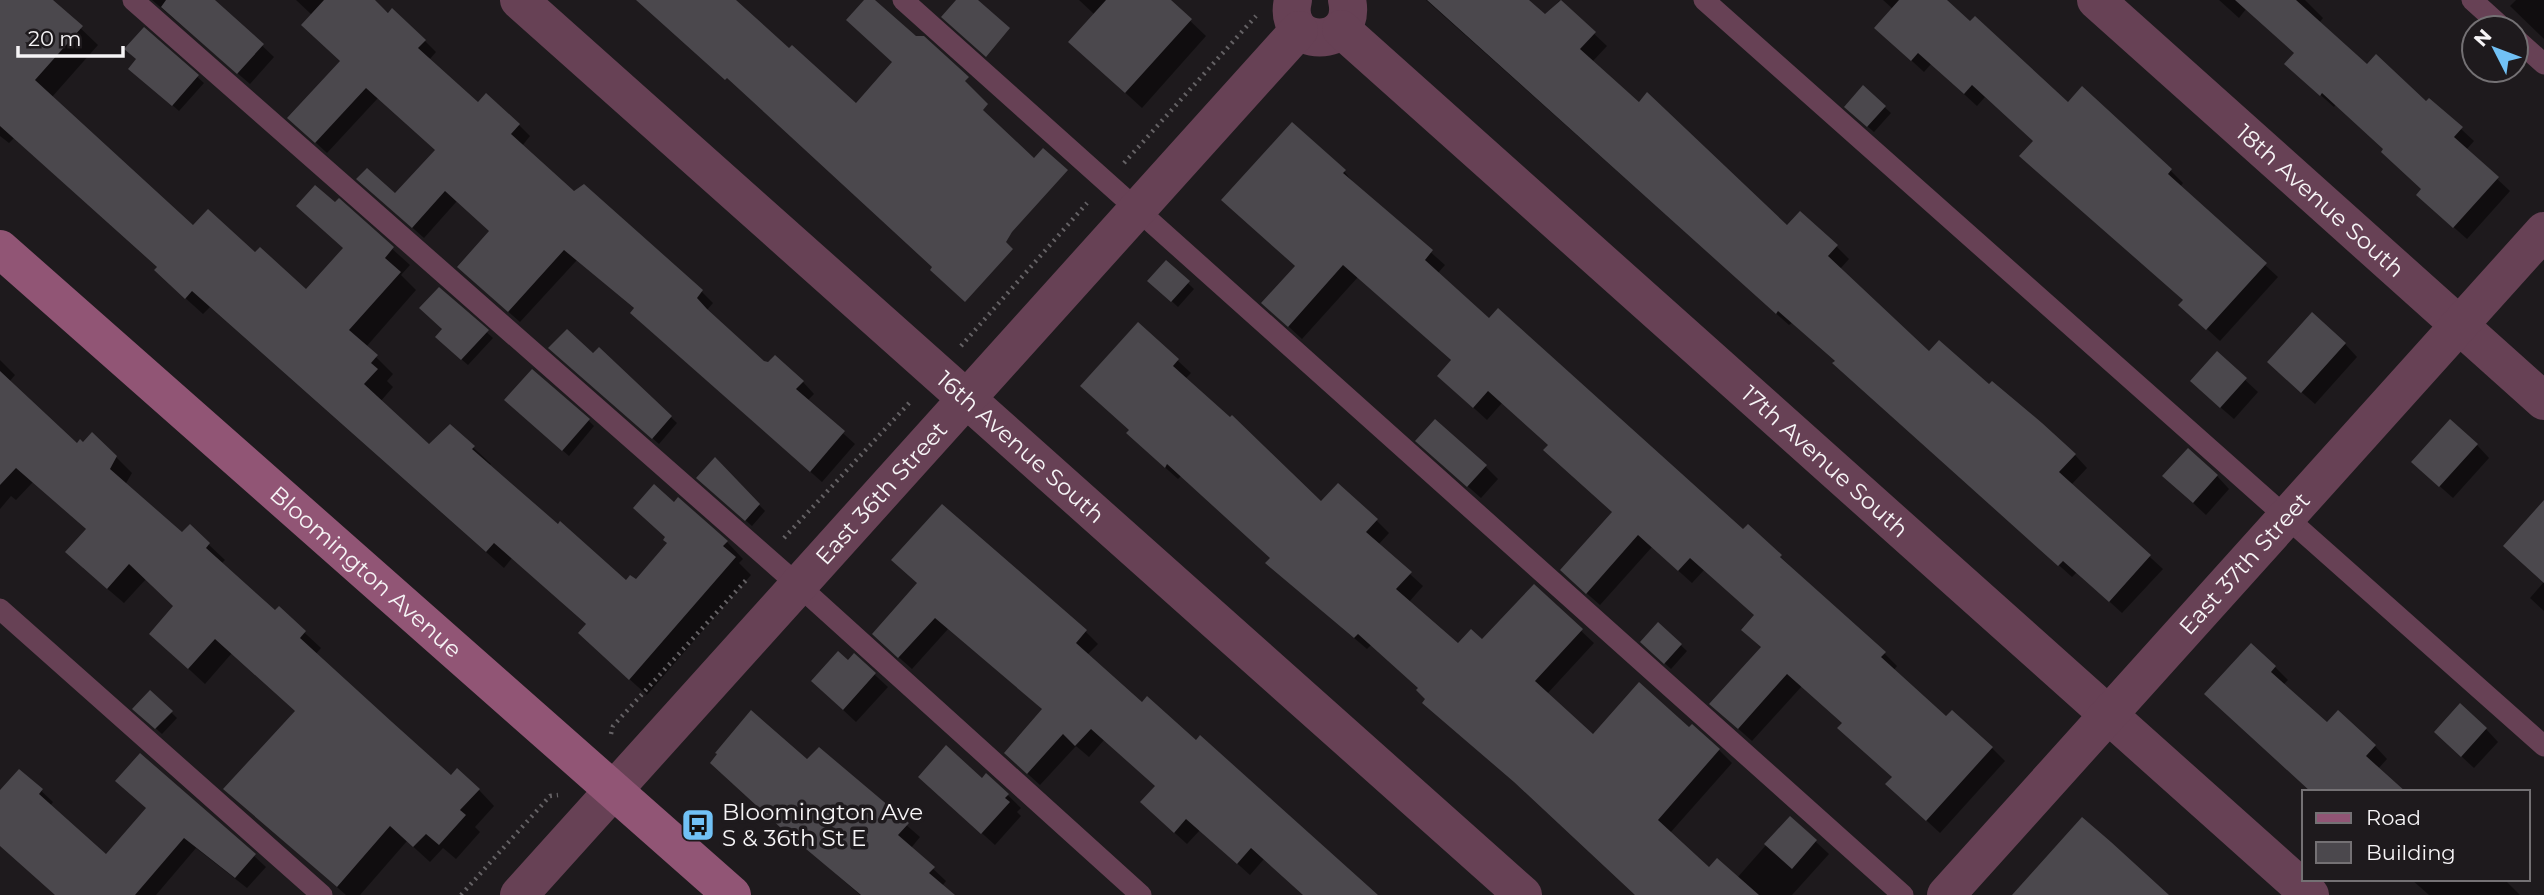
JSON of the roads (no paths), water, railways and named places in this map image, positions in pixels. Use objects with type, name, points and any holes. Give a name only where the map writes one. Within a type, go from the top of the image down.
[{"type":"street","name":"16th Avenue South","points":[[519,0],[1523,895]]},
{"type":"street","name":"18th Avenue South","points":[[2096,0],[2544,401]]},
{"type":"street","points":[[1296,15],[1317,38],[1334,35],[1344,14]]},
{"type":"street","name":"17th Avenue South","points":[[1344,14],[2108,717],[2310,895]]},
{"type":"street","name":"East 36th Street","points":[[519,895],[1137,209],[1296,15]]},
{"type":"street","name":"East 37th Street","points":[[1946,895],[2544,232]]},
{"type":"street","name":"Bloomington Avenue","points":[[4,262],[615,790],[732,895]]},
{"type":"lane","points":[[133,0],[799,585],[1141,895]]},
{"type":"lane","points":[[903,0],[1903,895]]},
{"type":"lane","points":[[1704,0],[2544,746]]},
{"type":"lane","points":[[2472,0],[2488,14]]},
{"type":"lane","points":[[2530,52],[2544,64]]},
{"type":"lane","points":[[0,609],[322,895]]},
{"type":"place","name":"Bloomington Ave S & 36th St E","points":[[698,825]]}]
